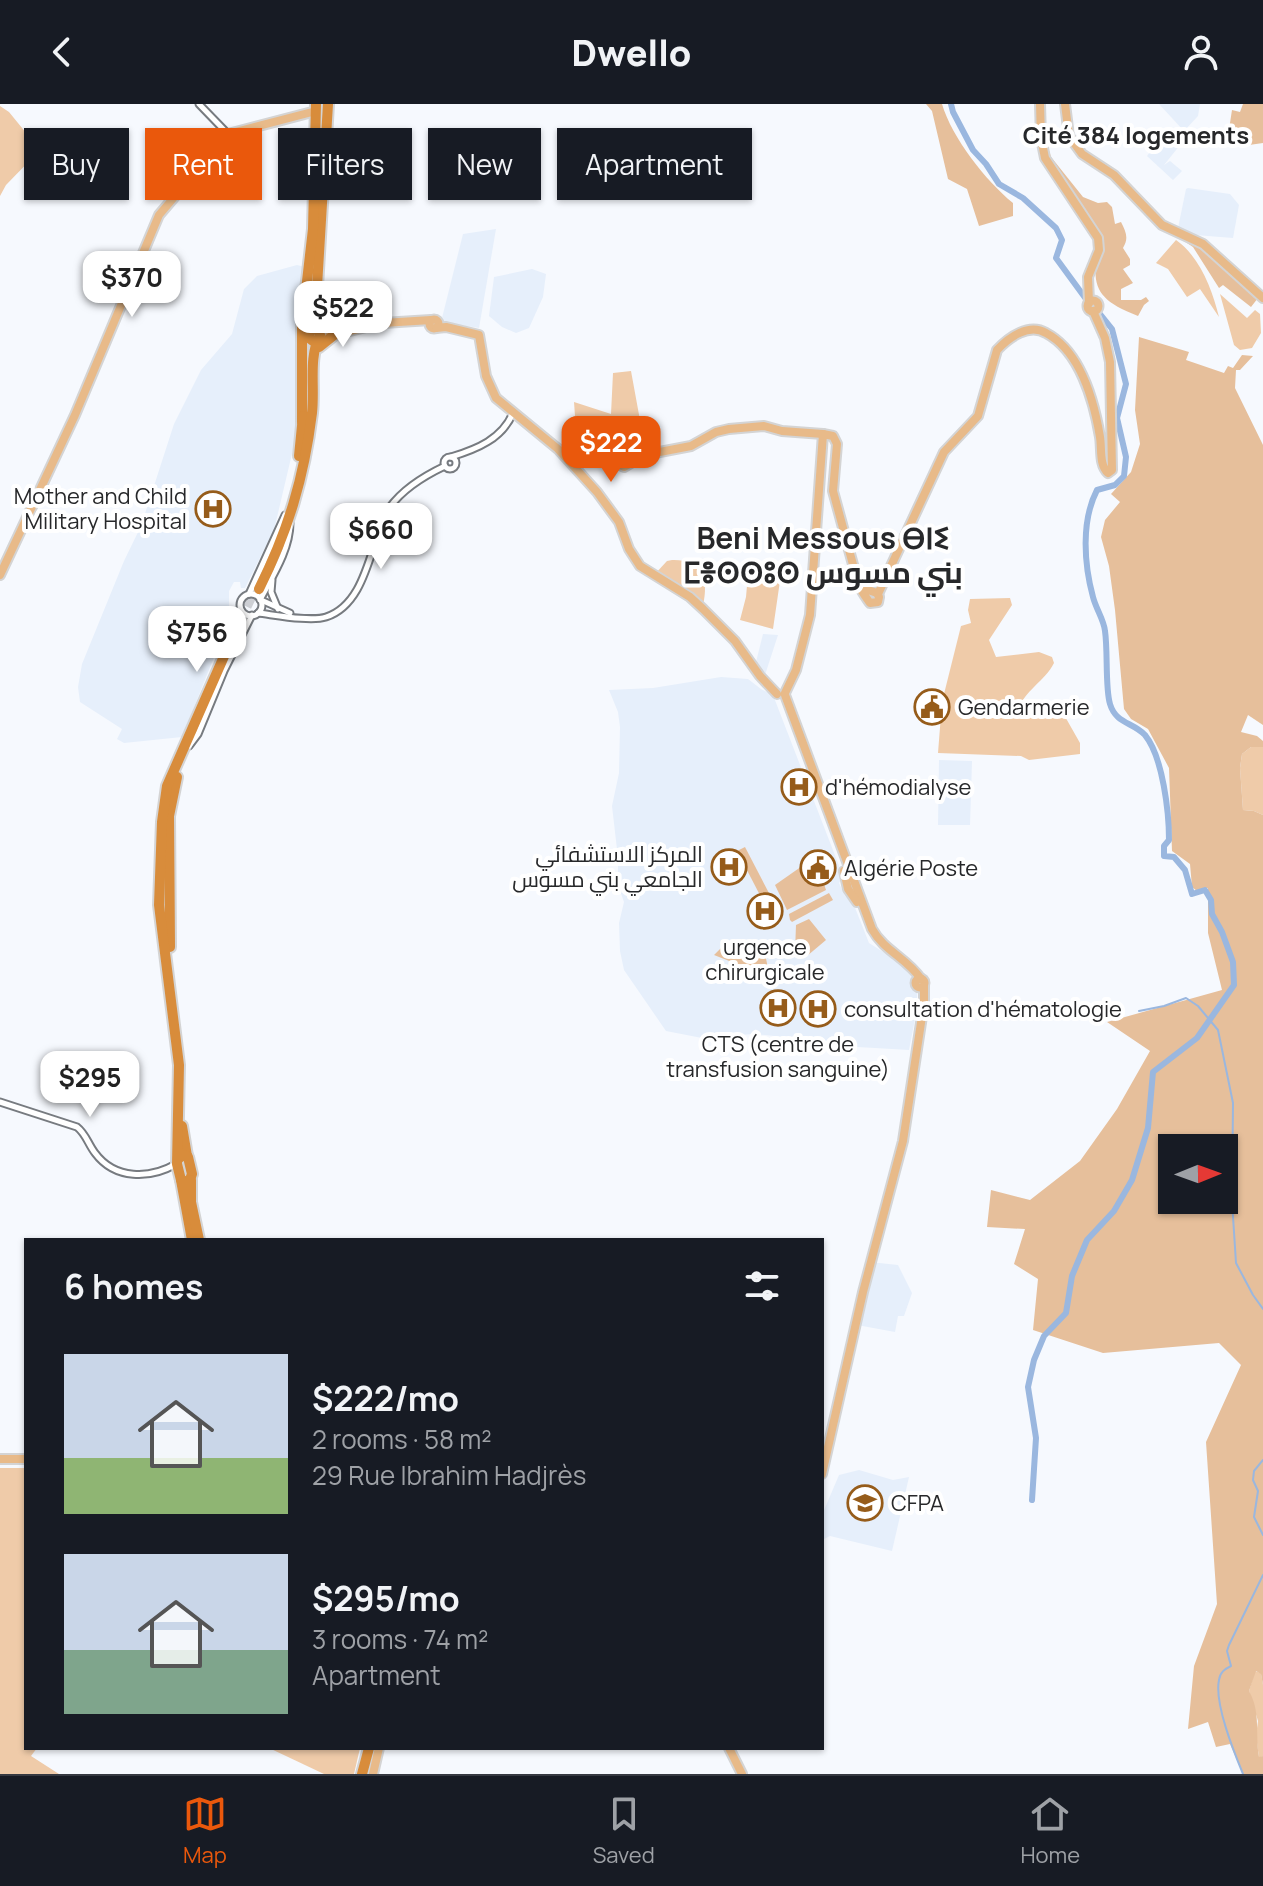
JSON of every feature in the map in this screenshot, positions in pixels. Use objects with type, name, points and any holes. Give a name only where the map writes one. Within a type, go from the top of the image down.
[{"type":"highway","points":[[314,384],[313,348],[328,104]]},
{"type":"highway","points":[[302,422],[302,325],[313,229],[316,107]]},
{"type":"highway","points":[[257,593],[283,540],[298,457],[315,333],[309,273]]},
{"type":"highway","points":[[288,516],[307,446],[319,346],[334,335]]},
{"type":"highway","points":[[192,1238],[176,1127],[179,1061],[160,916],[159,872],[165,790],[246,618]]},
{"type":"highway","points":[[169,935],[170,807],[187,746]]},
{"type":"highway","points":[[159,872],[164,870],[166,873],[166,922],[185,1063],[182,1169],[199,1238]]},
{"type":"highway","points":[[365,1774],[374,1750]]},
{"type":"main road","points":[[570,461],[584,449],[589,449],[624,467],[644,455],[691,446],[716,432],[739,427],[764,426],[833,436],[837,444],[833,491],[859,587],[872,595],[884,580],[944,452],[978,416],[997,350],[1004,342],[1022,332],[1037,329],[1062,345],[1083,377],[1100,435],[1102,467],[1108,473],[1112,470],[1110,362],[1088,277],[1099,250],[1098,238],[1045,158],[1040,104]]},
{"type":"main road","points":[[1065,104],[1069,136],[1082,154],[1114,175],[1162,225],[1203,244],[1263,298]]},
{"type":"main road","points":[[248,128],[316,107]]},
{"type":"main road","points":[[0,575],[75,415],[159,215],[172,200]]},
{"type":"main road","points":[[315,333],[412,321],[479,335],[489,386],[500,402],[570,461],[619,522],[629,549],[640,566],[690,597],[735,641],[764,681],[783,692]]},
{"type":"main road","points":[[315,333],[334,335],[361,328]]},
{"type":"main road","points":[[823,434],[810,615],[783,692],[849,881],[879,940],[910,963],[920,983],[924,1003],[903,1141],[824,1451]]},
{"type":"main road","points":[[824,1464],[838,1397]]},
{"type":"main road","points":[[0,1460],[24,1460]]},
{"type":"main road","points":[[730,1750],[742,1774]]},
{"type":"street","points":[[199,104],[222,128]]},
{"type":"street","points":[[246,618],[278,612],[323,618],[336,612],[356,591],[390,507],[408,489],[447,461],[499,435],[513,413]]},
{"type":"street","points":[[447,461],[450,469],[465,452]]},
{"type":"street","points":[[447,461],[456,464]]},
{"type":"street","points":[[278,612],[271,592],[272,577],[290,532],[288,516]]},
{"type":"street","points":[[246,618],[240,601],[257,593],[272,577]]},
{"type":"street","points":[[257,593],[278,612]]},
{"type":"street","points":[[246,618],[261,607],[257,593]]},
{"type":"street","points":[[246,618],[278,612]]},
{"type":"street","points":[[0,1102],[77,1127],[97,1156],[112,1168],[140,1177],[182,1169]]},
{"type":"shaded area","points":[[926,104],[942,104],[971,158],[1013,203],[1013,216],[979,226],[967,189],[948,179],[932,111]]},
{"type":"shaded area","points":[[1159,104],[1200,104],[1198,116],[1184,131]]},
{"type":"shaded area","points":[[1243,104],[1263,104],[1263,143],[1242,146],[1228,136],[1232,110],[1240,112]]},
{"type":"shaded area","points":[[0,106],[24,130],[24,166],[0,196]]},
{"type":"shaded area","points":[[1166,132],[1180,145],[1164,165],[1170,161],[1182,171],[1173,180],[1147,156]]},
{"type":"shaded area","points":[[1045,137],[1051,157],[1083,197],[1098,203],[1107,202],[1112,207],[1115,224],[1121,222],[1126,235],[1123,248],[1130,259],[1130,265],[1123,269],[1133,283],[1121,289],[1121,300],[1146,297],[1149,301],[1138,316],[1111,302],[1098,286],[1096,265],[1101,236],[1050,162]]},
{"type":"shaded area","points":[[1188,188],[1230,194],[1239,205],[1233,238],[1195,235],[1178,228]]},
{"type":"shaded area","points":[[496,229],[479,328],[441,322],[463,234]]},
{"type":"shaded area","points":[[1178,237],[1205,251],[1258,298],[1251,307],[1223,285],[1219,288],[1193,247]]},
{"type":"shaded area","points":[[1176,240],[1192,255],[1204,274],[1219,317],[1200,289],[1187,297],[1168,269],[1156,263]]},
{"type":"shaded area","name":"Mother and Child Military Hospital","points":[[297,265],[305,267],[299,424],[274,530],[245,588],[241,588],[240,582],[234,582],[229,591],[229,620],[182,737],[124,743],[117,739],[122,729],[80,702],[78,687],[82,664],[141,526],[174,424],[201,370],[232,334],[244,289],[257,276]]},
{"type":"shaded area","points":[[532,269],[546,274],[543,297],[529,328],[516,333],[489,316],[494,277]]},
{"type":"shaded area","points":[[1220,294],[1247,318],[1255,310],[1260,314],[1261,333],[1252,348],[1240,350],[1234,345]]},
{"type":"shaded area","points":[[1139,337],[1189,352],[1186,360],[1224,373],[1228,366],[1233,368],[1242,355],[1253,356],[1240,370],[1236,370],[1235,388],[1263,445],[1263,725],[1248,715],[1241,732],[1257,736],[1263,741],[1263,747],[1251,747],[1242,754],[1240,768],[1243,810],[1263,815],[1263,1685],[1261,1674],[1256,1671],[1249,1691],[1255,1707],[1263,1774],[1243,1774],[1230,1744],[1216,1747],[1208,1722],[1188,1729],[1194,1666],[1217,1604],[1206,1442],[1241,1365],[1219,1343],[1103,1353],[1033,1330],[1038,1279],[1014,1264],[1025,1229],[987,1227],[991,1190],[1030,1200],[1080,1161],[1117,1109],[1150,1051],[1107,1022],[1222,990],[1208,933],[1208,888],[1197,891],[1192,887],[1190,864],[1172,851],[1169,768],[1148,729],[1131,719],[1124,709],[1115,610],[1101,537],[1105,520],[1120,502],[1111,494],[1131,472],[1140,444],[1135,410]]},
{"type":"shaded area","points":[[631,371],[646,453],[622,465],[594,455],[579,445],[571,430],[570,418],[575,416],[574,402],[611,414],[613,373]]},
{"type":"shaded area","points":[[667,561],[690,563],[701,572],[705,587],[703,605],[655,574]]},
{"type":"shaded area","points":[[749,563],[782,567],[773,629],[740,620]]},
{"type":"shaded area","points":[[1010,598],[1012,605],[989,640],[996,657],[1039,652],[1052,657],[1054,663],[1025,697],[1019,709],[1047,709],[1063,713],[1080,743],[1080,754],[1029,760],[1021,756],[938,753],[942,702],[961,626],[971,623],[968,610],[970,599]]},
{"type":"shaded area","points":[[763,634],[778,635],[765,675],[756,662]]},
{"type":"shaded area","name":"المركز الاستشفائي الجامعي بني مسوس","points":[[721,677],[748,679],[773,695],[843,876],[839,883],[845,896],[852,900],[869,943],[901,963],[917,985],[917,1009],[909,1050],[823,1045],[753,1034],[702,1038],[666,1031],[624,970],[619,923],[624,902],[618,885],[612,806],[619,773],[620,727],[609,690],[653,688]]},
{"type":"shaded area","points":[[1251,747],[1263,747],[1263,815],[1243,810],[1240,768],[1242,754]]},
{"type":"shaded area","points":[[939,760],[972,761],[970,825],[938,825]]},
{"type":"shaded area","points":[[745,847],[771,897],[763,901],[737,851]]},
{"type":"shaded area","points":[[815,857],[826,890],[787,910],[775,885]]},
{"type":"shaded area","points":[[829,893],[833,900],[792,922],[790,920],[789,914]]},
{"type":"shaded area","points":[[809,919],[826,940],[807,956],[795,952],[796,925]]},
{"type":"shaded area","points":[[759,941],[769,974],[763,979],[753,964],[747,968],[714,955],[723,946],[730,950],[742,942],[744,946]]},
{"type":"shaded area","points":[[870,1262],[898,1265],[912,1293],[904,1316],[898,1316],[895,1332],[857,1325]]},
{"type":"shaded area","points":[[0,1468],[24,1468],[24,1750],[36,1750],[31,1756],[59,1774],[0,1774]]},
{"type":"shaded area","name":"CFPA","points":[[859,1470],[893,1480],[909,1477],[892,1551],[830,1536],[824,1539],[824,1510],[839,1475]]},
{"type":"shaded area","points":[[1255,1671],[1261,1673],[1263,1685],[1263,1756],[1259,1758],[1258,1721],[1249,1691]]},
{"type":"shaded area","points":[[273,1750],[360,1750],[354,1774],[324,1774]]},
{"type":"waterway","points":[[951,104],[973,150],[999,184],[1023,198],[1056,228],[1062,240],[1056,258],[1086,299]]},
{"type":"waterway","points":[[1032,1500],[1036,1438],[1028,1387],[1034,1360],[1044,1336],[1066,1313],[1072,1276],[1087,1240],[1114,1211],[1132,1180],[1148,1128],[1153,1072],[1197,1038],[1234,985],[1233,962],[1212,914],[1211,900],[1205,890],[1192,894],[1185,870],[1174,857],[1164,856],[1164,846],[1169,840],[1166,801],[1161,771],[1151,745],[1145,735],[1116,715],[1108,697],[1105,631],[1090,584],[1086,529],[1097,490],[1115,485],[1124,476],[1126,457],[1117,418],[1126,384],[1112,329],[1100,314]]},
{"type":"waterway","points":[[1139,1011],[1186,998],[1198,1006],[1218,1030],[1233,1103],[1232,1201],[1236,1263],[1263,1309]]},
{"type":"waterway","points":[[1263,1460],[1254,1471],[1253,1480],[1258,1491],[1254,1517],[1263,1535]]},
{"type":"waterway","points":[[1243,1774],[1222,1714],[1219,1680],[1223,1671],[1231,1666],[1227,1651],[1229,1645],[1263,1575]]},
{"type":"tunnel","points":[[240,620],[256,587]]},
{"type":"place","name":"Mother and Child Military Hospital","points":[[213,509]]},
{"type":"place","name":"Gendarmerie","points":[[932,707]]},
{"type":"place","name":"d'hémodialyse","points":[[799,787]]},
{"type":"place","name":"المركز الاستشفائي الجامعي بني مسوس","points":[[729,867]]},
{"type":"place","name":"Algérie Poste","points":[[818,868]]},
{"type":"place","name":"urgence chirurgicale","points":[[765,911]]},
{"type":"place","name":"CTS (centre de transfusion sanguine)","points":[[778,1008]]},
{"type":"place","name":"consultation d'hématologie","points":[[818,1009]]},
{"type":"place","name":"CFPA","points":[[865,1503]]},
{"type":"district","name":"Cité 384 logements","points":[[1136,134]]},
{"type":"district","name":"Beni Messous ⴱⵏⵉ ⵎⴻⵙⵙⵓⵙ بني مسوس","points":[[823,554]]}]
